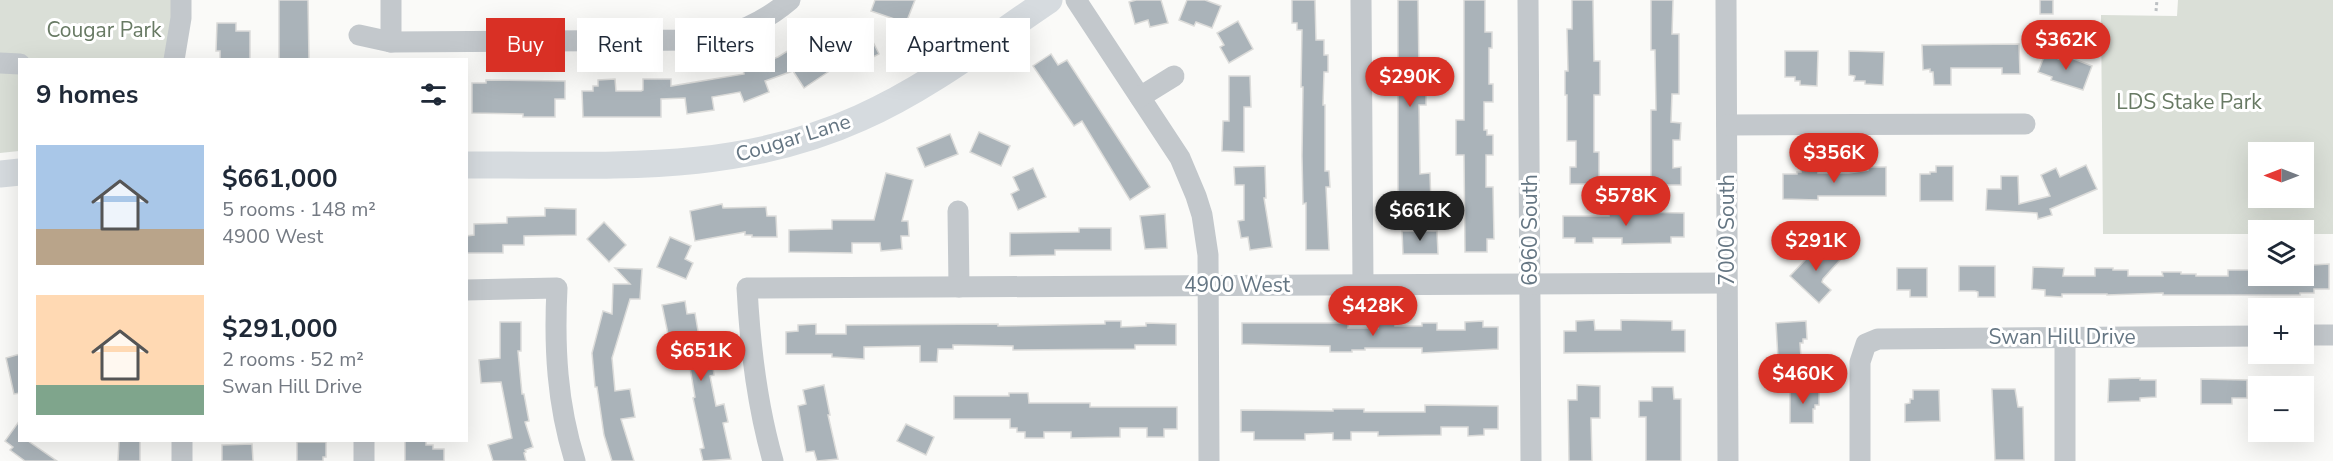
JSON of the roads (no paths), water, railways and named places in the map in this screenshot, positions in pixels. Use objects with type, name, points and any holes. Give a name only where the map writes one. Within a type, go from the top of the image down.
[{"type":"main road","name":"Cougar Lane","points":[[468,165],[673,163],[726,158],[781,146],[835,128],[887,105],[939,74],[1049,0]]},
{"type":"main road","points":[[0,174],[18,172]]},
{"type":"street","points":[[174,58],[181,18],[181,0]]},
{"type":"street","points":[[391,42],[392,0]]},
{"type":"street","points":[[359,35],[391,42],[700,40],[748,28],[790,0]]},
{"type":"street","points":[[1076,0],[1180,158],[1196,196],[1206,235],[1209,285],[1209,461]]},
{"type":"street","points":[[1361,0],[1362,284]]},
{"type":"street","name":"6960 South","points":[[1528,0],[1531,461]]},
{"type":"street","name":"7000 South","points":[[1726,0],[1728,461]]},
{"type":"street","points":[[0,63],[18,64]]},
{"type":"street","points":[[1140,97],[1174,76]]},
{"type":"street","points":[[1727,125],[2025,124]]},
{"type":"street","points":[[958,211],[959,286]]},
{"type":"street","name":"4900 West","points":[[773,461],[757,388],[747,288],[1727,283]]},
{"type":"street","points":[[468,290],[557,288],[555,328],[558,389],[575,461]]},
{"type":"street","points":[[2314,335],[2333,335]]},
{"type":"street","points":[[2065,336],[2065,461]]},
{"type":"street","name":"Swan Hill Drive","points":[[1860,461],[1860,362],[1866,344],[1878,339],[2248,336]]},
{"type":"street","points":[[182,442],[182,461]]},
{"type":"street","points":[[364,442],[364,461]]},
{"type":"park label","name":"Cougar Park","points":[[104,30]]},
{"type":"park label","name":"LDS Stake Park","points":[[2189,102]]}]
